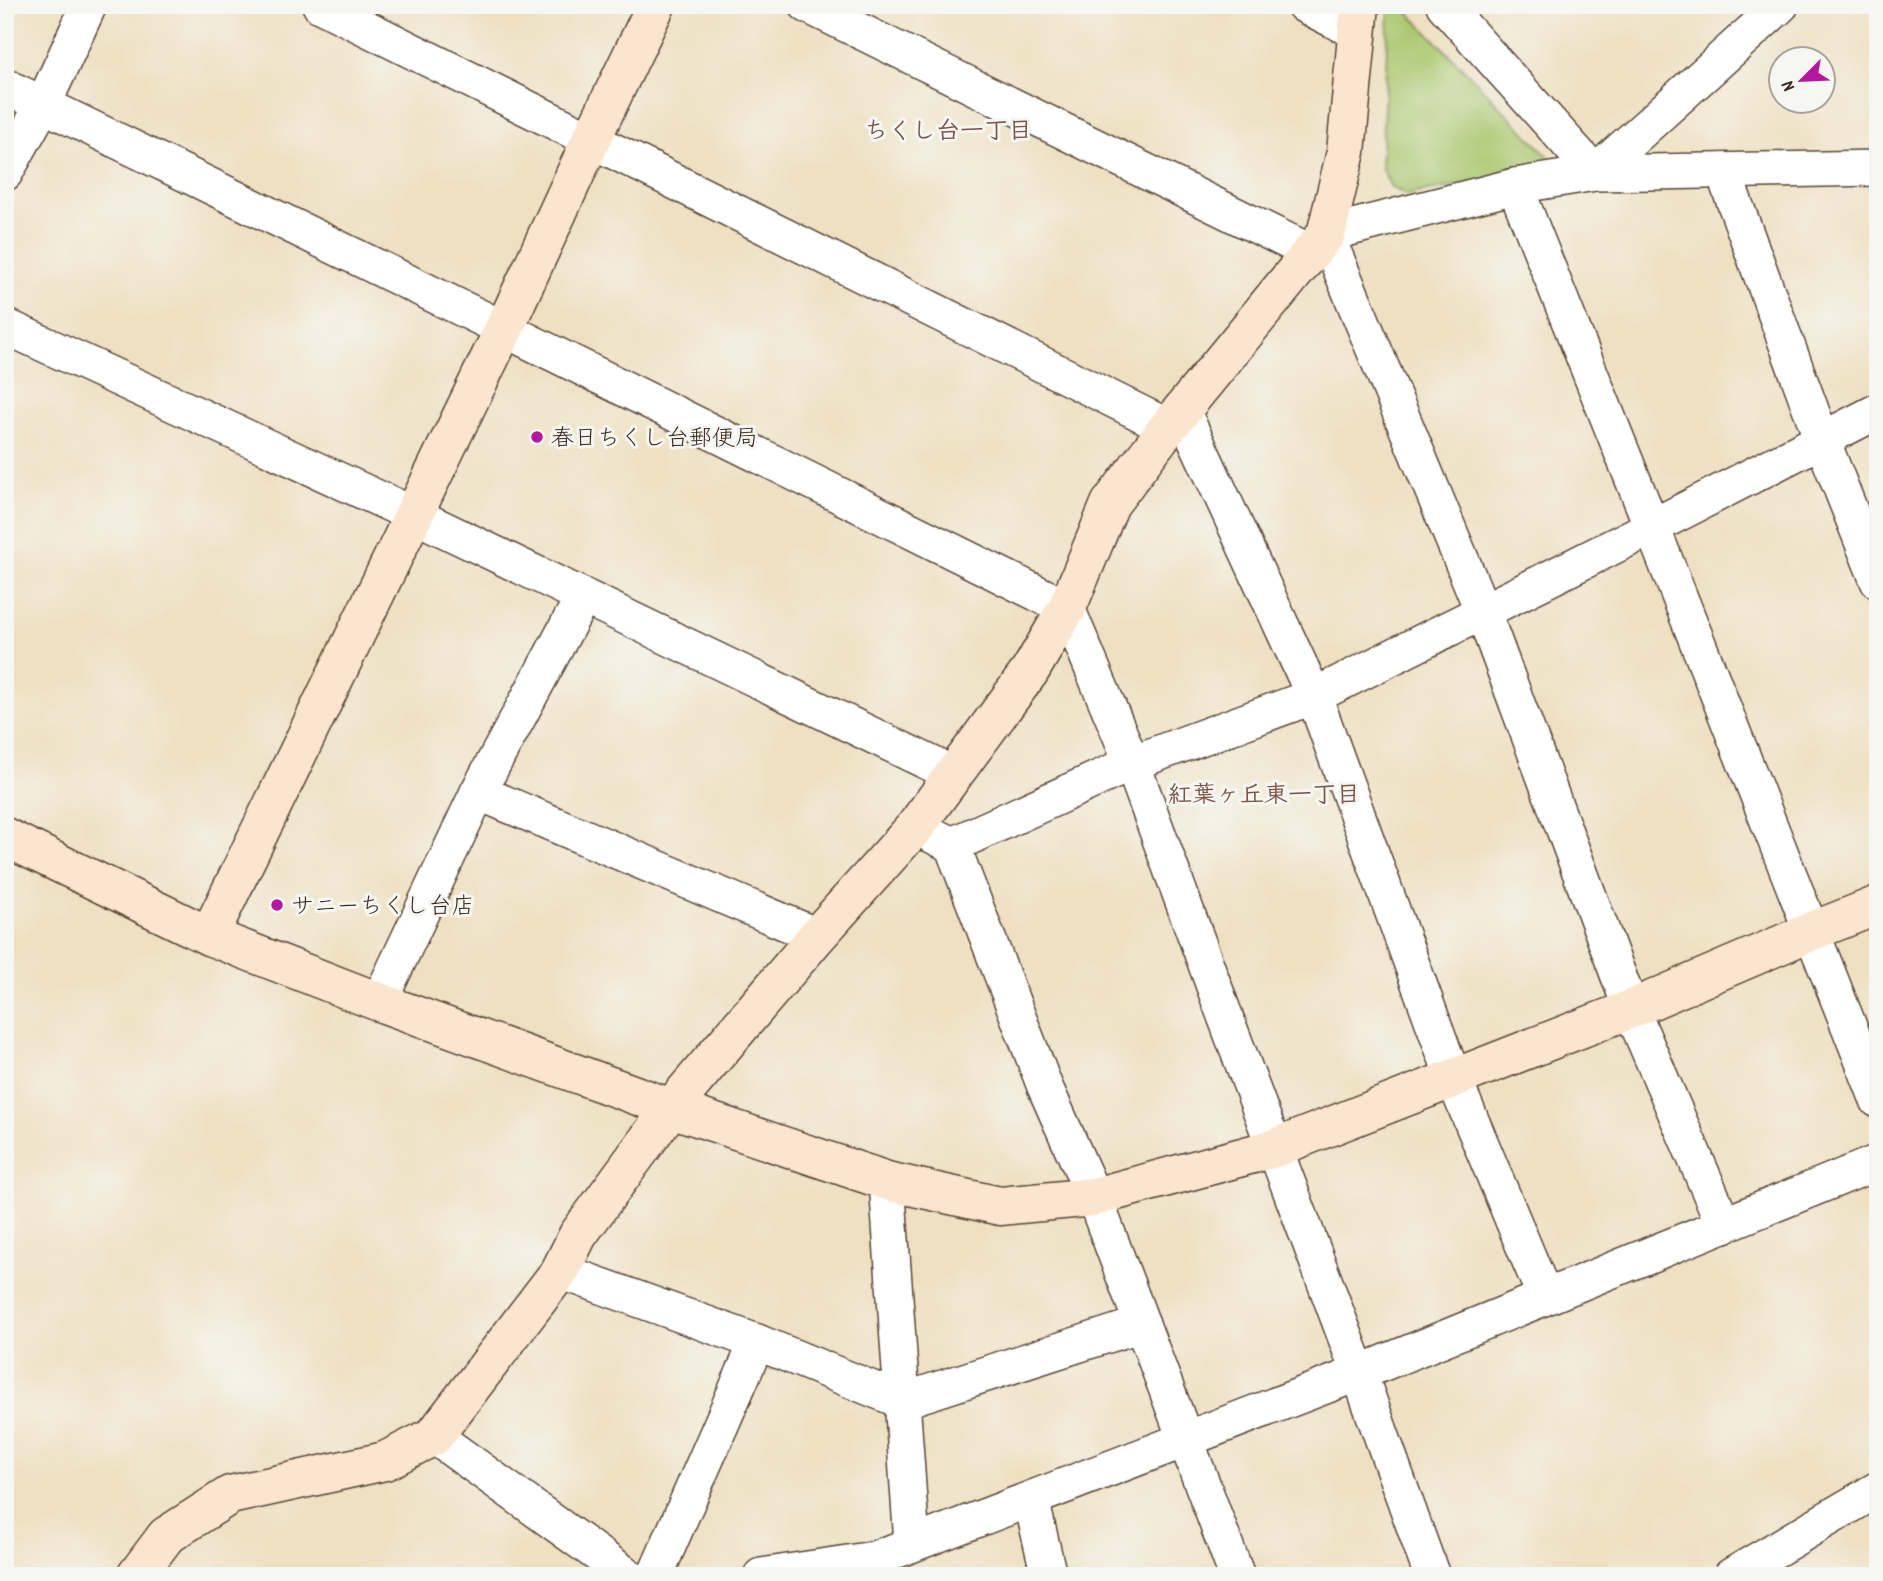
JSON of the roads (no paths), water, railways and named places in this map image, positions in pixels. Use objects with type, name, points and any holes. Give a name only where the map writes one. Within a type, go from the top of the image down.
[{"type":"street","points":[[5,173],[44,103],[89,5]]},
{"type":"street","points":[[320,5],[591,140],[1175,418],[1314,696],[1453,1077],[1545,1297]]},
{"type":"street","points":[[209,936],[504,329],[656,5]]},
{"type":"street","points":[[807,5],[1319,243],[1483,612],[1631,1009],[1724,1224]]},
{"type":"street","points":[[136,1576],[166,1536],[230,1495],[385,1461],[434,1436],[560,1271],[578,1235],[671,1108],[817,936],[915,827],[1030,671],[1067,608],[1110,504],[1175,418],[1319,243],[1346,152],[1359,18],[1304,5]]},
{"type":"street","points":[[1444,5],[1595,173]]},
{"type":"street","points":[[1595,173],[1781,5]]},
{"type":"street","points":[[5,86],[1067,608],[1132,763],[1432,1576]]},
{"type":"street","points":[[1319,243],[1515,186],[1595,173],[1878,168]]},
{"type":"street","points":[[1723,171],[1822,440],[1878,581]]},
{"type":"street","points":[[1515,186],[1878,1100]]},
{"type":"street","points":[[5,326],[412,514],[953,774]]},
{"type":"street","points":[[953,845],[1132,763],[1314,696],[1878,411]]},
{"type":"street","points":[[379,1002],[478,792],[583,597]]},
{"type":"street","points":[[478,792],[817,936]]},
{"type":"street","points":[[915,827],[953,845],[1045,1087],[1094,1197],[1237,1576]]},
{"type":"street","points":[[5,837],[209,936],[379,1002],[671,1108],[887,1181],[1000,1206],[1094,1197],[1275,1148],[1631,1009],[1878,905]]},
{"type":"street","points":[[761,1576],[875,1567],[912,1544],[1359,1373],[1878,1162]]},
{"type":"street","points":[[887,1181],[912,1544]]},
{"type":"street","points":[[560,1271],[757,1342],[902,1401],[1142,1324]]},
{"type":"street","points":[[654,1576],[757,1342]]},
{"type":"street","points":[[434,1436],[628,1576]]},
{"type":"street","points":[[1731,1576],[1878,1489]]},
{"type":"street","points":[[1031,1499],[1049,1576]]},
{"type":"place","name":"春日ちくし台郵便局","points":[[537,437]]},
{"type":"place","name":"サニーちくし台店","points":[[277,905]]},
{"type":"district","name":"ちくし台一丁目","points":[[948,130]]},
{"type":"district","name":"紅葉ヶ丘東一丁目","points":[[1264,794]]}]
